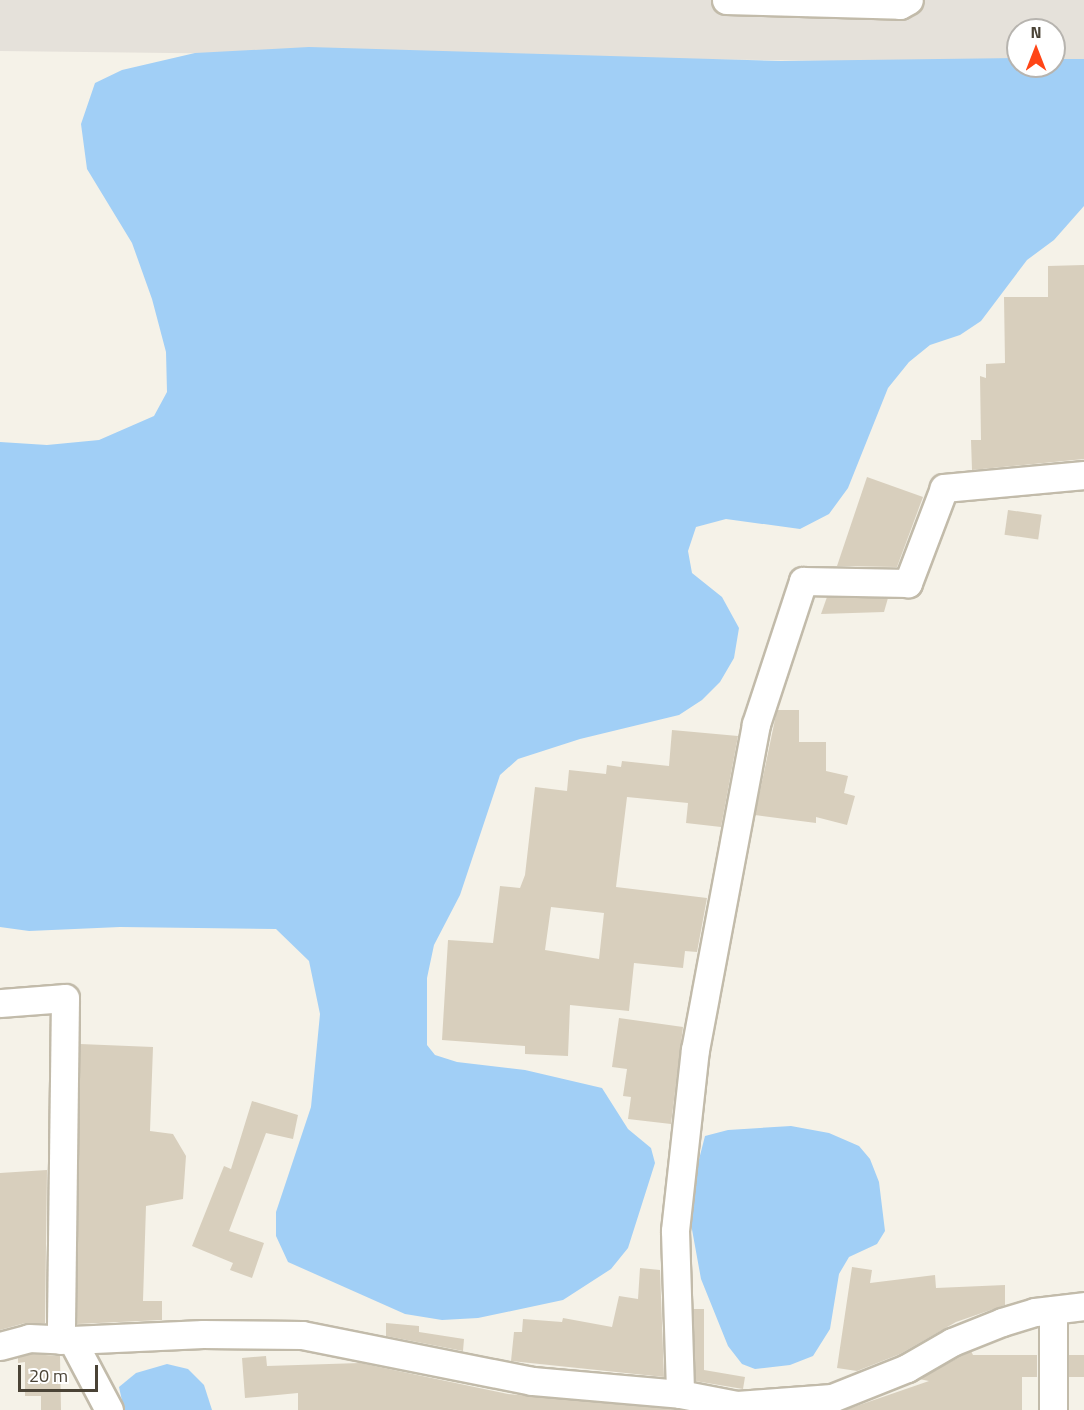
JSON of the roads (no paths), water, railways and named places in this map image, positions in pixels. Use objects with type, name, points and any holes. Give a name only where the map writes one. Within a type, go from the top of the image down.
[{"type":"street","points":[[726,0],[900,4],[909,0]]},
{"type":"street","points":[[680,1394],[675,1231],[695,1049],[756,724],[803,581],[908,583],[944,488],[1084,475]]},
{"type":"street","points":[[0,1004],[65,998],[66,1340],[109,1410]]},
{"type":"street","points":[[0,1346],[29,1338],[66,1340],[203,1334],[302,1335],[630,1400],[680,1394],[737,1405],[832,1398],[907,1368],[952,1342],[1002,1322],[1053,1310],[1084,1306]]},
{"type":"street","points":[[1053,1310],[1053,1410]]},
{"type":"water","points":[[309,47],[781,61],[1006,58],[1006,78],[1066,78],[1066,59],[1084,59],[1084,206],[1054,240],[1027,260],[981,321],[960,335],[930,345],[909,362],[888,388],[848,488],[829,514],[800,529],[726,519],[696,527],[688,551],[692,573],[722,597],[739,628],[734,658],[720,682],[702,700],[679,715],[580,739],[518,759],[500,775],[460,895],[434,945],[427,978],[427,1045],[435,1055],[457,1062],[525,1070],[602,1088],[628,1129],[651,1148],[655,1163],[628,1248],[611,1269],[563,1300],[478,1318],[442,1320],[405,1314],[288,1262],[276,1236],[276,1212],[311,1107],[320,1014],[309,961],[276,929],[120,927],[29,931],[0,927],[0,442],[47,445],[99,440],[154,416],[167,392],[166,352],[152,299],[132,243],[87,169],[81,124],[95,83],[122,70],[195,53]]},
{"type":"water","points":[[791,1126],[829,1133],[859,1146],[870,1159],[879,1182],[885,1231],[877,1244],[849,1257],[839,1274],[830,1329],[813,1356],[790,1365],[755,1369],[742,1364],[728,1346],[701,1279],[691,1224],[695,1175],[705,1136],[728,1130]]},
{"type":"water","points":[[167,1364],[188,1369],[204,1385],[212,1410],[124,1410],[119,1387],[136,1373]]}]
